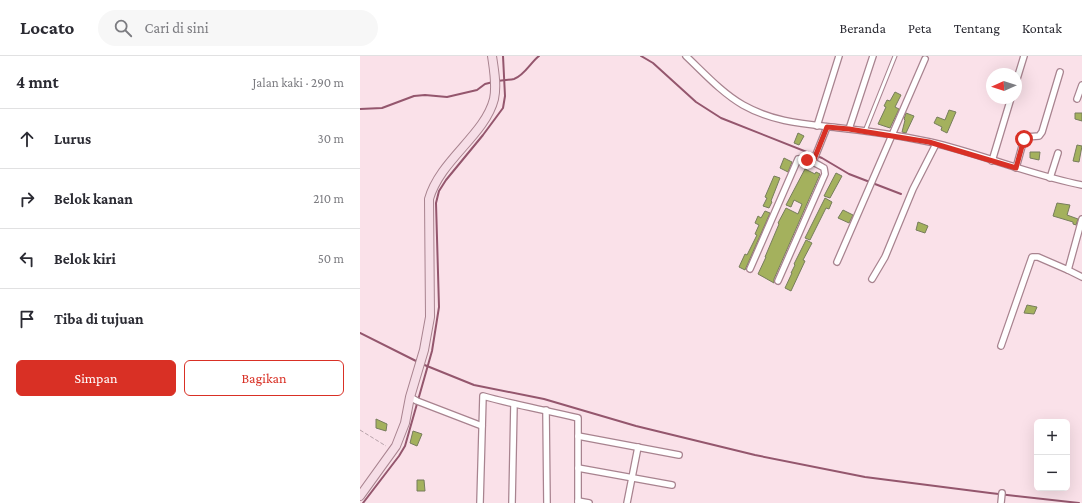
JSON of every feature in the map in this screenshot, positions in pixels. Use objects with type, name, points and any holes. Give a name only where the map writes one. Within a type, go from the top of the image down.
[{"type":"street","points":[[360,496],[394,450],[405,423],[410,397],[421,363],[430,318],[429,199],[436,181],[487,115],[494,99],[495,81],[492,56]]},
{"type":"street","points":[[686,56],[728,95],[762,114],[780,120],[799,124],[849,129],[936,144],[1050,178],[1082,185]]},
{"type":"street","points":[[817,126],[839,56]]},
{"type":"street","points":[[849,129],[872,56]]},
{"type":"street","points":[[1020,68],[1024,56]]},
{"type":"street","points":[[837,262],[892,136],[897,120],[925,59]]},
{"type":"street","points":[[1016,168],[1024,139],[1026,137],[1039,136],[1042,132],[1060,72]]},
{"type":"street","points":[[1077,99],[1082,85]]},
{"type":"street","points":[[992,161],[1009,104]]},
{"type":"street","points":[[813,162],[827,127]]},
{"type":"street","points":[[872,280],[885,257],[913,189],[936,144]]},
{"type":"street","points":[[1050,178],[1058,153]]},
{"type":"street","points":[[750,269],[798,159],[803,158],[813,162],[824,168],[825,174],[778,281]]},
{"type":"street","points":[[1068,270],[1082,219]]},
{"type":"street","points":[[1001,346],[1032,257],[1038,257],[1082,277]]},
{"type":"street","points":[[480,503],[483,396],[578,418],[578,502],[589,503]]},
{"type":"street","points":[[410,397],[482,426]]},
{"type":"street","points":[[512,503],[514,404]]},
{"type":"street","points":[[546,410],[547,503]]},
{"type":"street","points":[[578,436],[679,455]]},
{"type":"street","points":[[627,503],[638,447]]},
{"type":"street","points":[[578,468],[672,485]]},
{"type":"street","points":[[1001,503],[1002,494]]},
{"type":"lane","points":[[865,132],[895,56]]},
{"type":"path","points":[[360,430],[394,450]]},
{"type":"building","points":[[895,92],[901,95],[895,107],[899,109],[890,128],[878,124],[886,107],[884,106],[887,100],[890,101]]},
{"type":"building","points":[[949,110],[956,112],[947,133],[941,130],[942,127],[934,123],[937,117],[945,120]]},
{"type":"building","points":[[906,113],[914,116],[906,133],[902,132]]},
{"type":"building","points":[[1075,113],[1082,113],[1082,121],[1075,119]]},
{"type":"building","points":[[798,133],[804,136],[799,145],[794,143]]},
{"type":"building","points":[[1077,145],[1082,146],[1079,162],[1073,161]]},
{"type":"building","points":[[1030,152],[1040,152],[1039,160],[1030,158]]},
{"type":"building","points":[[784,158],[792,162],[788,172],[780,168]]},
{"type":"building","points":[[805,169],[815,174],[816,172],[820,174],[774,279],[774,283],[758,274],[779,224],[778,223],[786,208],[798,214],[802,204],[794,200],[791,207],[786,205]]},
{"type":"building","points":[[836,173],[842,176],[830,198],[824,196]]},
{"type":"building","points":[[774,176],[780,178],[769,208],[763,206],[767,198],[765,197]]},
{"type":"building","points":[[825,198],[832,202],[829,209],[826,208],[810,240],[805,238]]},
{"type":"building","points":[[1057,203],[1070,205],[1067,215],[1078,219],[1076,225],[1073,224],[1073,222],[1053,216]]},
{"type":"building","points":[[843,210],[853,215],[849,223],[838,218]]},
{"type":"building","points":[[765,211],[770,213],[745,270],[739,267],[757,235],[755,234],[759,225],[755,223],[758,216],[761,218]]},
{"type":"building","points":[[918,222],[928,226],[925,233],[916,230]]},
{"type":"building","points":[[806,240],[812,243],[803,260],[805,261],[791,291],[785,288],[795,265],[794,264]]},
{"type":"building","points":[[1027,305],[1037,307],[1034,314],[1024,313]]},
{"type":"building","points":[[376,419],[387,424],[386,431],[376,428]]},
{"type":"building","points":[[413,431],[422,434],[417,446],[410,443]]},
{"type":"building","points":[[417,480],[424,480],[425,491],[417,491]]},
{"type":"waterway","points":[[363,503],[405,446],[432,351],[439,307],[436,203],[439,191],[503,108],[505,96],[503,56]]},
{"type":"waterway","points":[[498,81],[518,77],[539,56]]},
{"type":"waterway","points":[[641,56],[653,63],[696,102],[721,118],[822,158],[849,174],[901,194]]},
{"type":"waterway","points":[[360,109],[382,108],[414,96],[425,95],[447,97],[477,90],[485,84],[493,82]]},
{"type":"waterway","points":[[360,333],[418,362]]},
{"type":"waterway","points":[[422,364],[474,385],[544,399],[636,426],[755,455],[865,477],[1079,503]]},
{"type":"route","points":[[807,160],[813,162],[827,127],[849,129],[929,142],[1016,168],[1024,139]]}]
